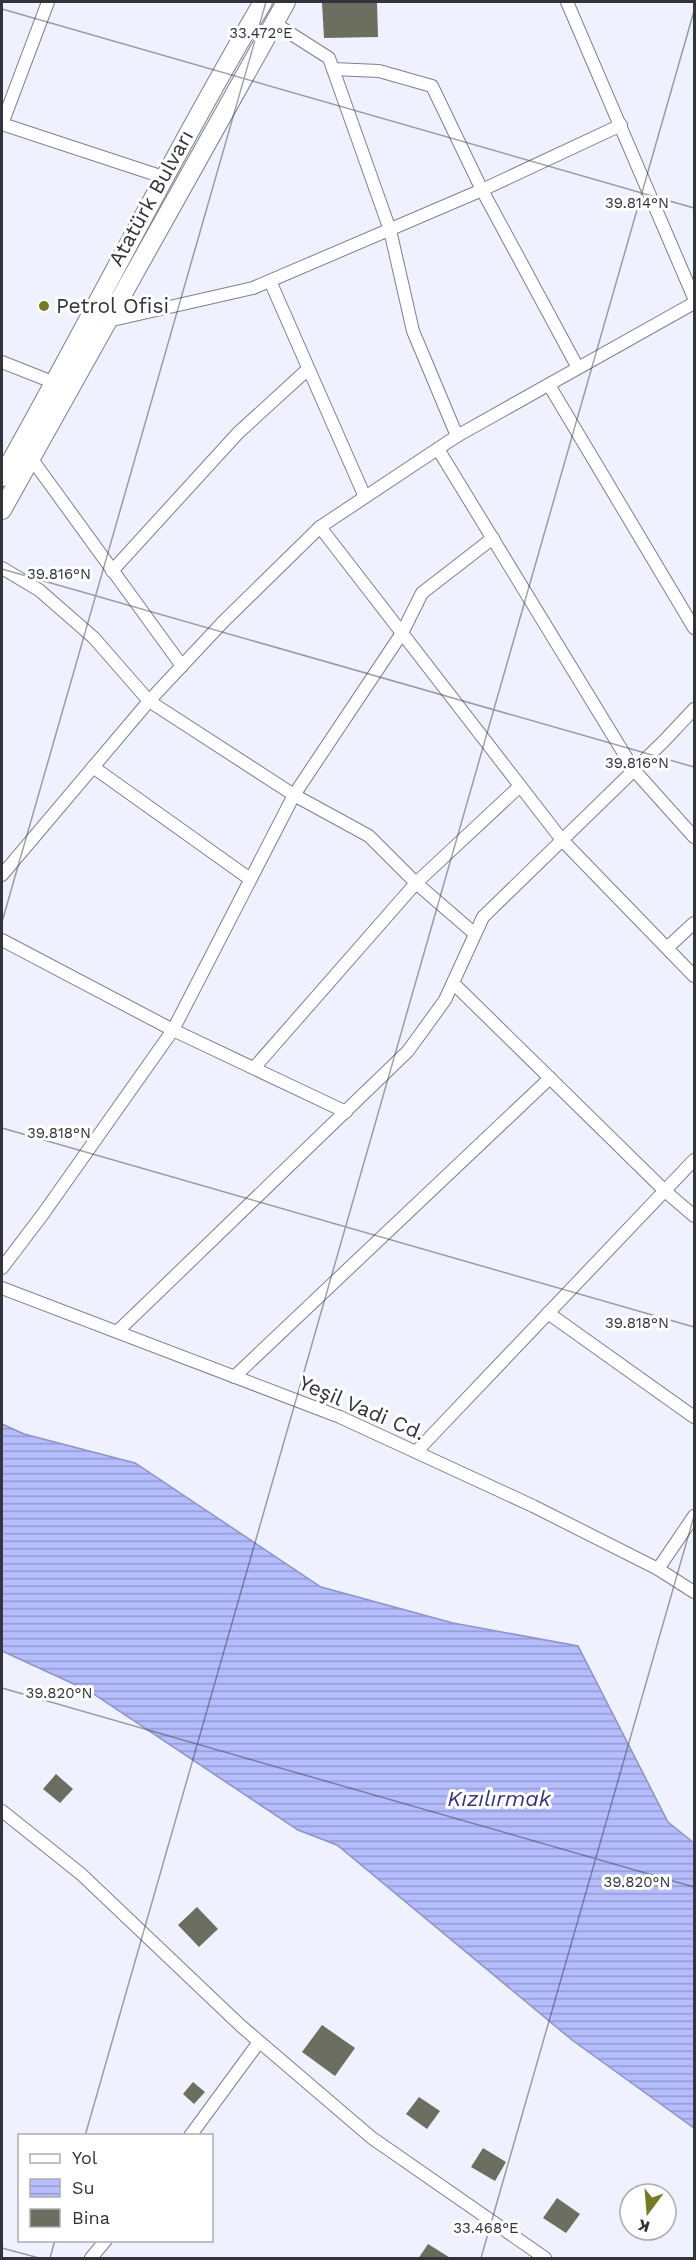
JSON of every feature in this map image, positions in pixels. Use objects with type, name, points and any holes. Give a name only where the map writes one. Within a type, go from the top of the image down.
[{"type":"main road","name":"Atatürk Bulvarı","points":[[2,477],[55,383],[163,177],[263,2]]},
{"type":"main road","name":"Atatürk Bulvarı","points":[[2,510],[286,2]]},
{"type":"street","points":[[48,2],[2,124],[163,177]]},
{"type":"street","points":[[2,875],[149,701],[223,622],[320,527],[457,436],[578,369],[694,300],[691,279],[567,2]]},
{"type":"street","points":[[274,23],[329,58],[390,230],[413,331],[457,436]]},
{"type":"street","points":[[333,69],[379,70],[432,86],[482,190],[578,369]]},
{"type":"street","points":[[108,321],[252,288],[482,190],[621,125]]},
{"type":"street","points":[[270,281],[365,497]]},
{"type":"street","points":[[2,362],[55,383]]},
{"type":"street","points":[[112,571],[238,433],[308,369]]},
{"type":"street","points":[[549,385],[694,628]]},
{"type":"street","points":[[438,449],[634,770],[694,837]]},
{"type":"street","points":[[31,458],[182,666]]},
{"type":"street","points":[[320,527],[562,840],[694,976]]},
{"type":"street","points":[[2,1268],[173,1030],[294,795],[402,633],[422,593],[493,538]]},
{"type":"street","points":[[2,568],[39,590],[94,638],[149,701],[294,795],[369,836],[416,883],[475,934]]},
{"type":"street","points":[[118,1331],[408,1051],[445,1000],[483,917],[634,770],[694,708]]},
{"type":"street","points":[[93,767],[250,879]]},
{"type":"street","points":[[254,1068],[416,883],[520,786]]},
{"type":"street","points":[[667,948],[694,923]]},
{"type":"street","points":[[2,940],[173,1030],[346,1112]]},
{"type":"street","points":[[453,983],[665,1191],[694,1215]]},
{"type":"street","points":[[234,1377],[550,1078]]},
{"type":"street","points":[[416,1452],[694,1160]]},
{"type":"street","name":"Yeşil Vadi Cd.","points":[[2,1288],[340,1418],[532,1506],[658,1569],[694,1592]]},
{"type":"street","points":[[549,1313],[694,1417]]},
{"type":"street","points":[[658,1569],[694,1516]]},
{"type":"street","points":[[2,1811],[81,1874],[260,2042],[372,2138],[545,2259]]},
{"type":"street","points":[[191,2134],[260,2042]]},
{"type":"street","points":[[91,2259],[105,2242]]},
{"type":"water","name":"Kızılırmak","points":[[2,1424],[24,1434],[135,1463],[321,1587],[453,1623],[578,1646],[668,1822],[694,1843],[694,2128],[572,2040],[337,1845],[298,1830],[89,1691],[2,1651]]},
{"type":"building","points":[[322,2],[377,2],[378,37],[324,38]]},
{"type":"building","points":[[56,1774],[73,1789],[60,1803],[43,1789]]},
{"type":"building","points":[[197,1907],[218,1929],[199,1947],[178,1925]]},
{"type":"building","points":[[322,2025],[355,2048],[335,2076],[302,2052]]},
{"type":"building","points":[[193,2082],[205,2092],[194,2104],[183,2094]]},
{"type":"building","points":[[419,2097],[440,2111],[427,2129],[406,2114]]},
{"type":"building","points":[[483,2148],[506,2162],[495,2181],[471,2167]]},
{"type":"building","points":[[557,2198],[580,2214],[566,2233],[543,2218]]},
{"type":"building","points":[[428,2244],[452,2259],[418,2259]]},
{"type":"place","name":"Petrol Ofisi","points":[[44,306]]}]
